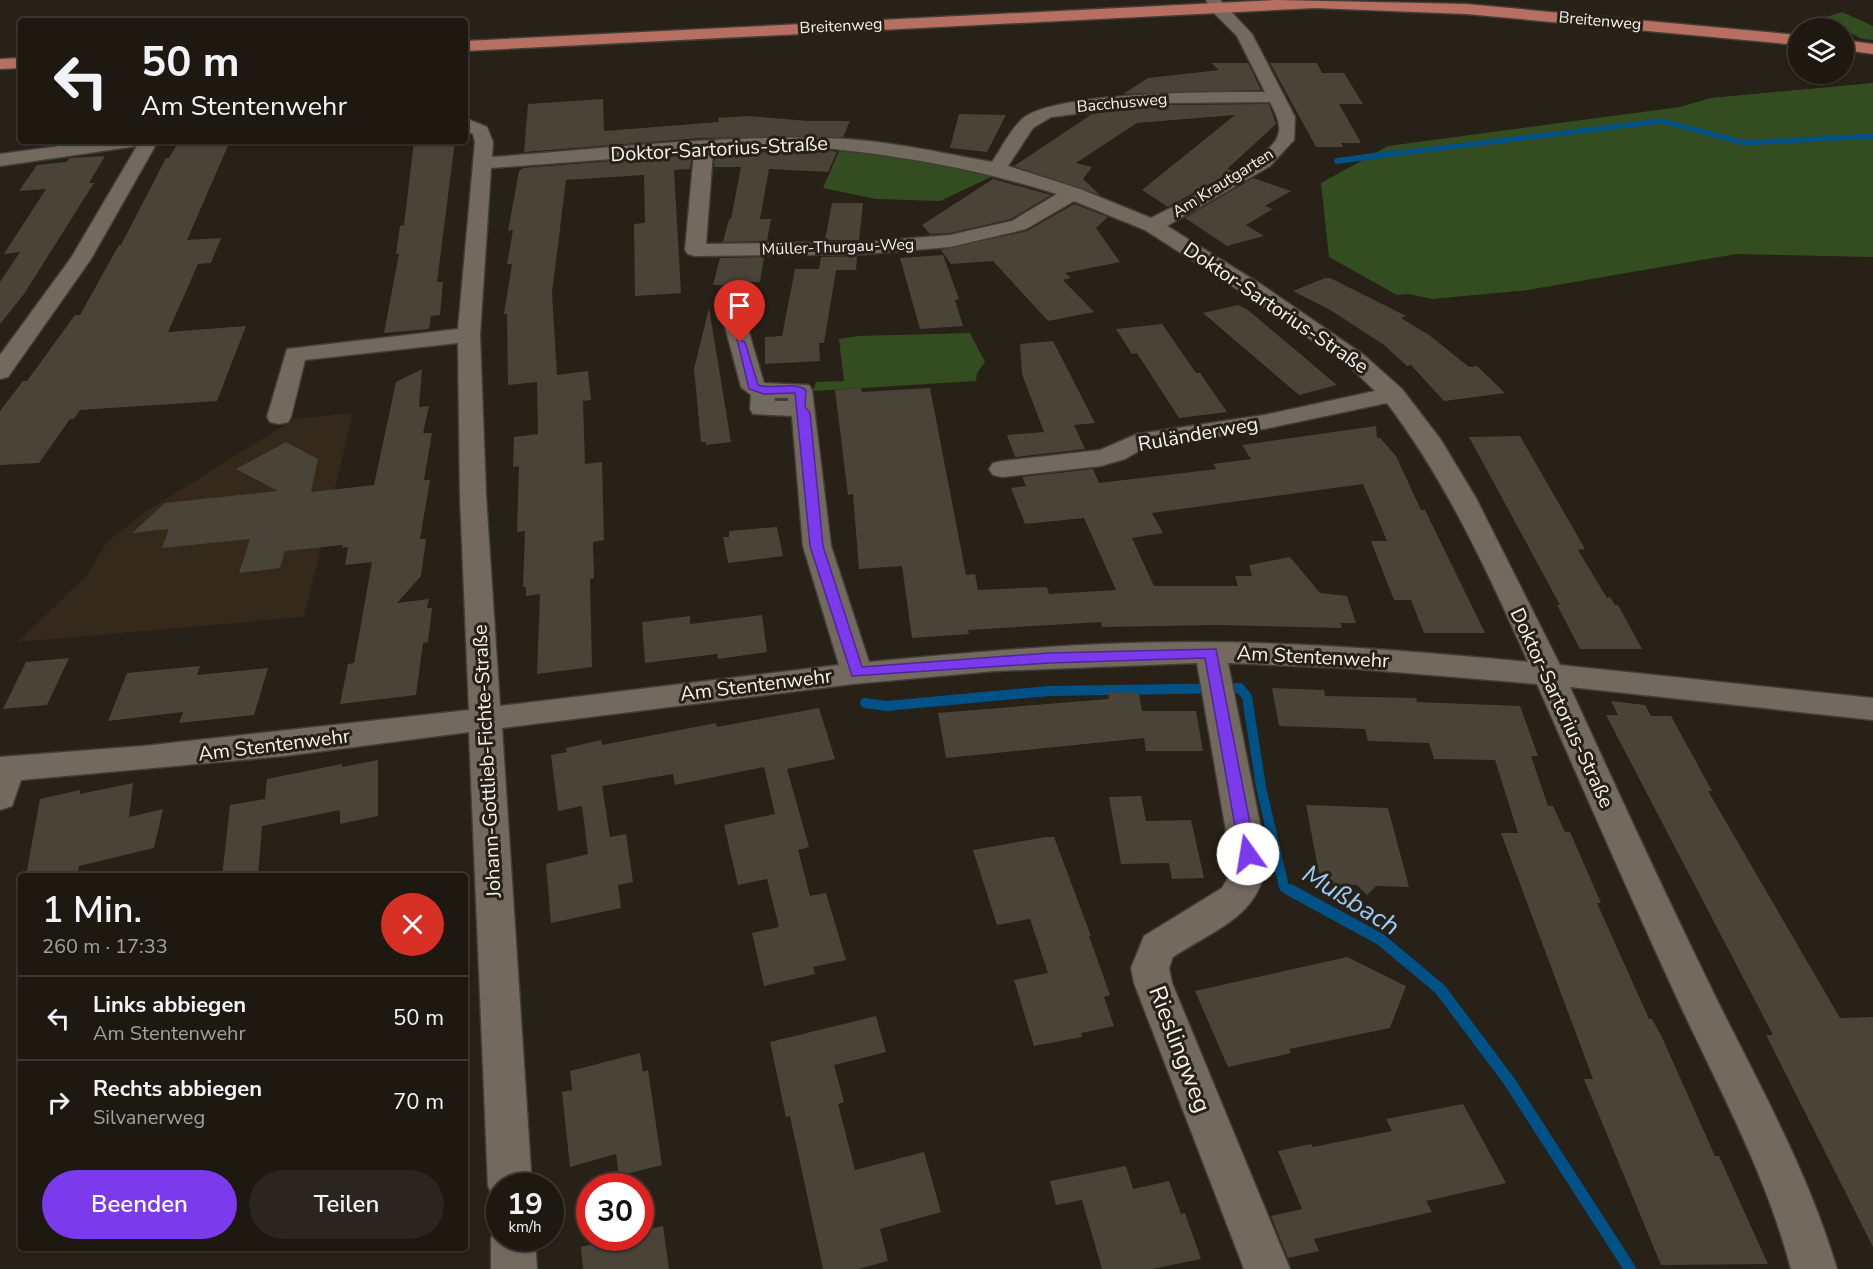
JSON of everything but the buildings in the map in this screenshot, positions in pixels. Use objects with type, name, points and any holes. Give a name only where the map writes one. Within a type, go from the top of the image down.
[{"type":"main road","name":"Breitenweg","points":[[468,46],[1285,2],[1466,9],[1788,39]]},
{"type":"main road","points":[[1854,46],[1873,48]]},
{"type":"main road","points":[[0,64],[18,63]]},
{"type":"street","name":"Am Krautgarten","points":[[1239,3],[1246,17],[1244,34]]},
{"type":"street","name":"Am Krautgarten","points":[[1152,226],[1261,163],[1277,151],[1286,140],[1288,129],[1286,117],[1244,34],[1215,4]]},
{"type":"street","name":"Bacchusweg","points":[[997,169],[1027,124],[1046,112],[1162,98],[1275,97]]},
{"type":"street","name":"Johann-Gottlieb-Fichte-Straße","points":[[468,124],[477,128],[483,135],[483,163],[469,335],[473,496],[509,1173]]},
{"type":"street","name":"Doktor-Sartorius-Straße","points":[[483,163],[704,147],[826,143],[903,151],[997,169],[1073,193],[1152,226],[1337,346],[1393,394],[1433,447],[1463,498],[1548,674],[1639,877],[1771,1154],[1800,1219],[1814,1269]]},
{"type":"street","points":[[0,160],[114,144]]},
{"type":"street","points":[[0,372],[81,259],[147,144]]},
{"type":"street","name":"Müller-Thurgau-Weg","points":[[704,147],[695,250],[865,248],[950,241],[1019,225],[1073,193]]},
{"type":"street","points":[[734,319],[753,387],[764,391],[762,409],[800,408],[804,413],[817,546],[857,673]]},
{"type":"street","points":[[279,417],[296,354],[469,335]]},
{"type":"street","name":"Ruländerweg","points":[[1002,469],[1101,458],[1116,454],[1137,442],[1264,423],[1393,394]]},
{"type":"street","name":"Am Stentenwehr","points":[[2,778],[857,673],[1049,658],[1215,675],[1397,661],[1548,674],[1873,709]]},
{"type":"street","name":"Rieslingweg","points":[[1215,675],[1248,854],[1248,876],[1243,888],[1235,898],[1157,947],[1150,968],[1157,994],[1267,1269]]},
{"type":"street","points":[[513,1251],[514,1269]]},
{"type":"shaded area","points":[[353,413],[304,617],[18,642],[85,577],[108,541],[145,512],[294,419]]},
{"type":"green space","points":[[1842,12],[1873,26],[1873,40],[1862,39],[1854,35],[1854,18],[1823,18]]},
{"type":"green space","points":[[1873,83],[1873,257],[1736,254],[1528,290],[1432,299],[1409,294],[1397,295],[1329,257],[1321,183],[1388,146],[1680,107],[1711,98]]},
{"type":"green space","points":[[839,151],[893,157],[995,175],[940,201],[876,199],[823,188]]},
{"type":"green space","points":[[970,333],[985,362],[977,373],[976,381],[813,391],[816,382],[844,381],[839,339],[858,336]]},
{"type":"waterway","points":[[1384,155],[1662,121],[1745,143],[1873,136]]},
{"type":"waterway","points":[[1337,161],[1396,153]]},
{"type":"waterway","name":"Mußbach","points":[[865,703],[886,706],[1049,691],[1240,688],[1247,697],[1261,787],[1284,887],[1292,892]]},
{"type":"waterway","name":"Mußbach","points":[[1290,890],[1380,939],[1440,989],[1509,1081],[1630,1269]]},
{"type":"route","points":[[740,342],[753,387],[764,391],[800,390],[800,408],[804,413],[817,546],[857,673],[1049,658],[1138,653],[1211,653],[1248,854]]}]
